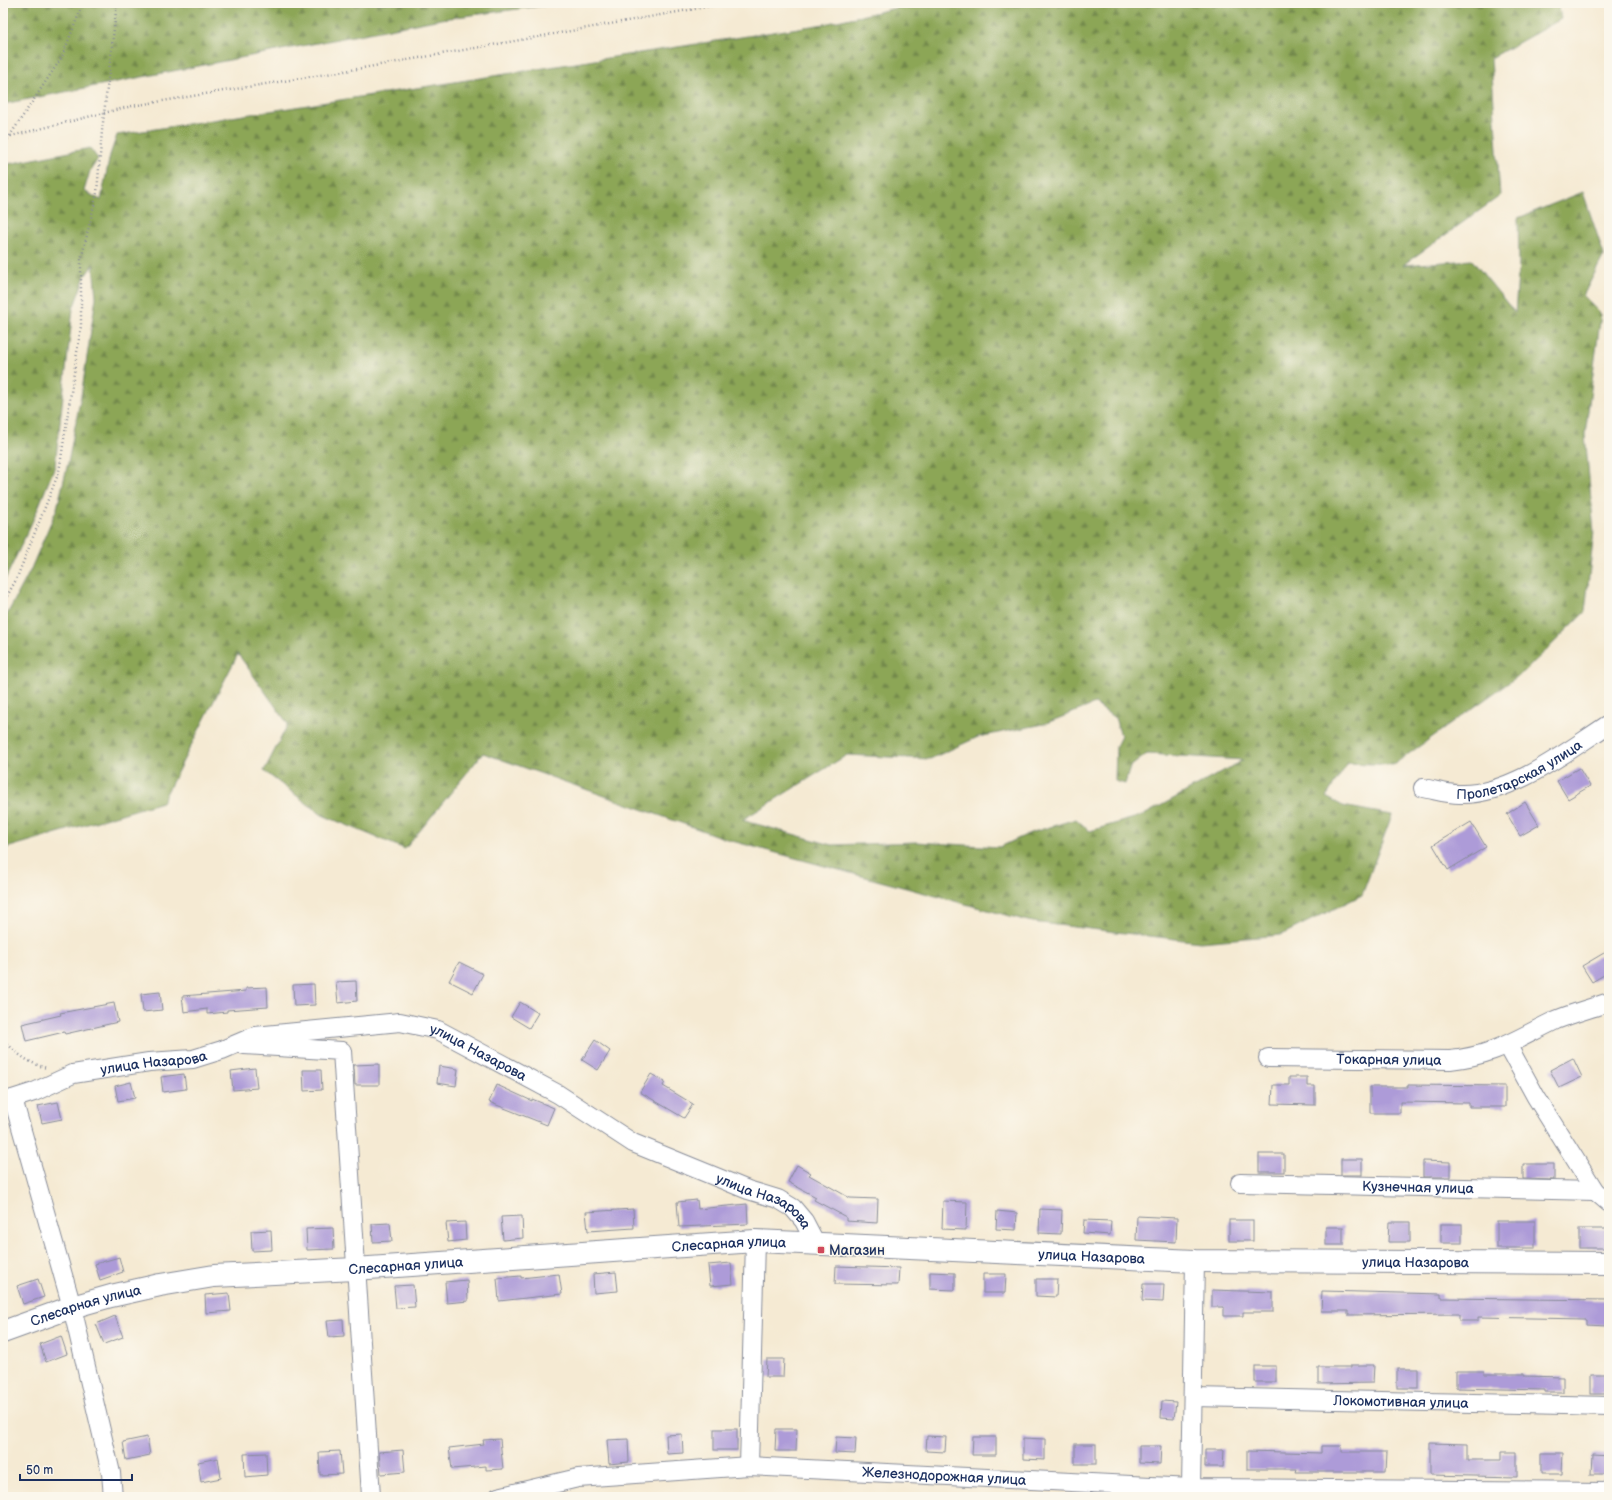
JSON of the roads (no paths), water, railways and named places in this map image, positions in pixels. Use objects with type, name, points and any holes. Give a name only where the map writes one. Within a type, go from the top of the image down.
[{"type":"street","name":"Пролетарская улица","points":[[1423,788],[1459,794],[1492,791],[1534,771],[1609,724]]},
{"type":"street","name":"Токарная улица","points":[[1268,1058],[1450,1060],[1486,1054],[1508,1046],[1557,1020],[1609,1002]]},
{"type":"street","name":"улица Назарова","points":[[8,1100],[34,1092],[73,1074],[149,1062],[193,1059],[255,1036],[400,1022],[438,1030],[558,1094],[604,1122],[633,1143],[748,1190],[778,1199],[793,1208],[804,1221],[816,1244],[1195,1260],[1609,1264]]},
{"type":"street","points":[[236,1044],[342,1051],[355,1269],[371,1496]]},
{"type":"street","points":[[1508,1046],[1536,1097],[1596,1191],[1609,1203]]},
{"type":"street","points":[[8,1100],[72,1308],[111,1472],[113,1497]]},
{"type":"street","name":"Кузнечная улица","points":[[1240,1184],[1596,1191]]},
{"type":"street","points":[[749,1466],[755,1241]]},
{"type":"street","name":"Слесарная улица","points":[[3,1332],[72,1308],[160,1285],[214,1276],[355,1269],[755,1241],[816,1244]]},
{"type":"street","points":[[1192,1488],[1195,1260]]},
{"type":"street","name":"Локомотивная улица","points":[[1193,1397],[1609,1406]]},
{"type":"street","name":"Железнодорожная улица","points":[[498,1497],[578,1478],[749,1466],[1192,1488],[1609,1491]]},
{"type":"place","name":"Магазин","points":[[821,1250]]}]
